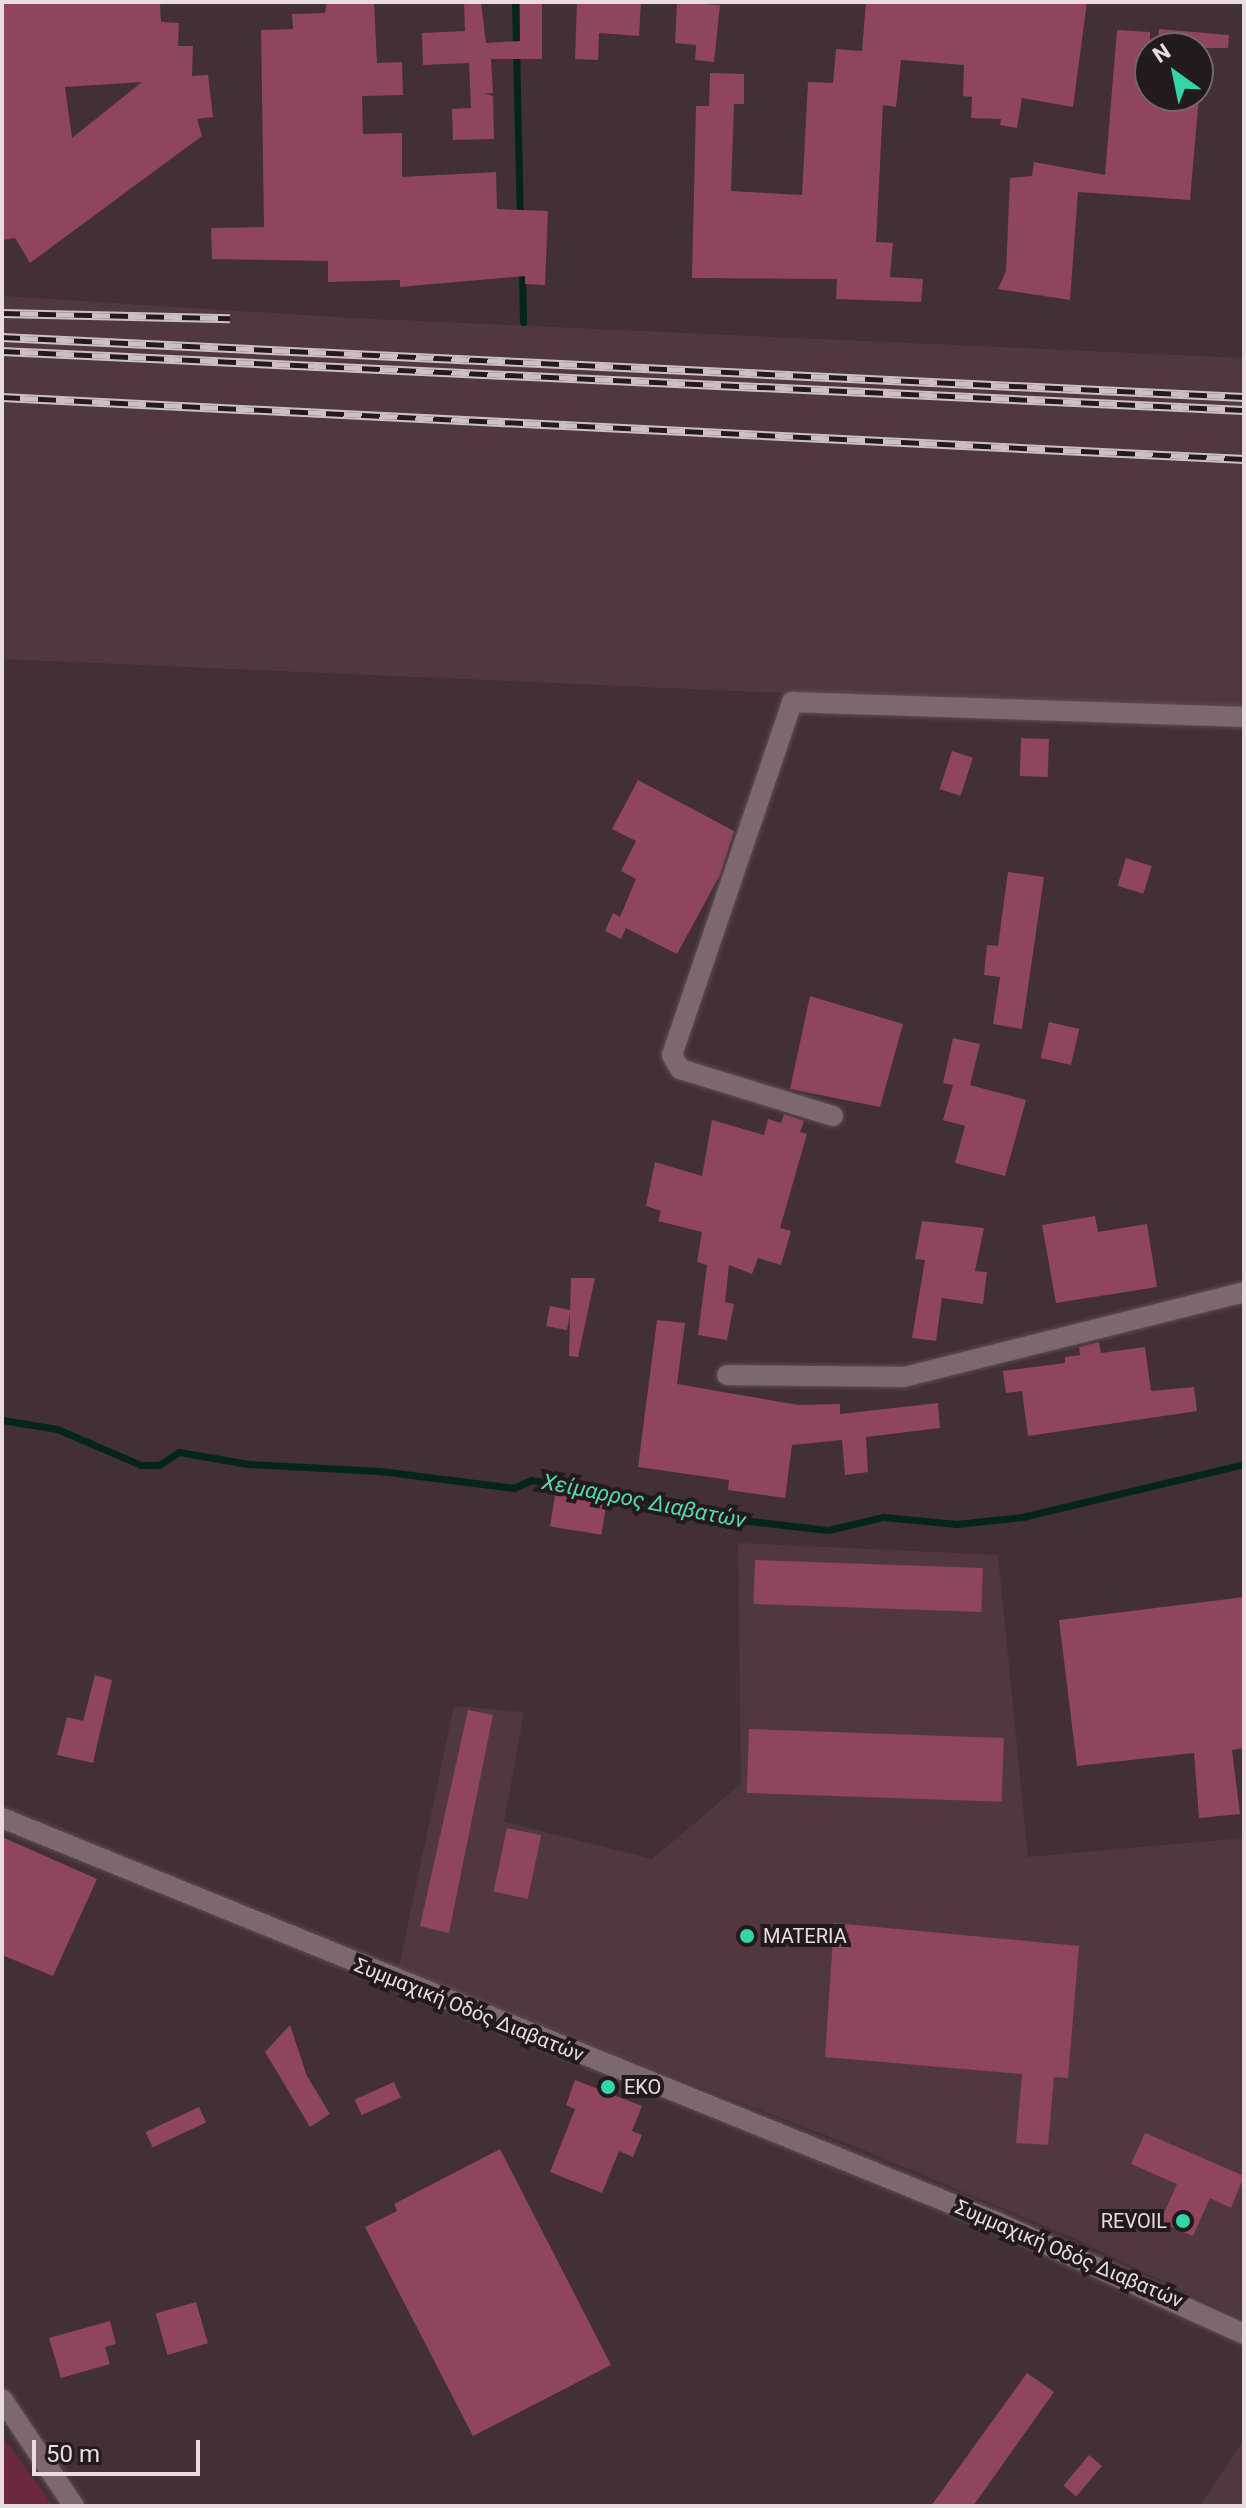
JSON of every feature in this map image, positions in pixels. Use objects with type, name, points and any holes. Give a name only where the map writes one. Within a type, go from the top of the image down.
[{"type":"street","points":[[833,1116],[680,1069],[672,1055],[792,702],[1244,717]]},
{"type":"street","points":[[727,1375],[904,1377],[1244,1292]]},
{"type":"street","name":"Συμμαχική Οδός Διαβατών","points":[[2,1818],[994,2221],[1244,2334]]},
{"type":"street","points":[[2,2399],[74,2506]]},
{"type":"shaded area","points":[[2,296],[352,318],[1244,358],[1244,713],[2,659]]},
{"type":"shaded area","points":[[738,1543],[998,1555],[1028,1857],[1244,1838],[1244,2320],[1071,2237],[849,2144],[398,1971],[454,1706],[524,1712],[504,1822],[652,1859],[741,1784]]},
{"type":"shaded area","points":[[2,2435],[53,2506],[2,2506]]},
{"type":"shaded area","points":[[1244,2439],[1244,2506],[1200,2506]]},
{"type":"building","points":[[2,2],[160,2],[161,22],[179,23],[178,46],[193,46],[192,76],[208,75],[213,117],[197,119],[202,136],[30,263],[15,238],[2,240]],"holes":[[[142,82],[72,138],[65,87]]]},
{"type":"building","points":[[327,2],[374,2],[377,63],[402,62],[403,95],[362,96],[363,134],[402,133],[402,177],[496,172],[497,209],[548,211],[545,285],[525,284],[525,276],[400,287],[400,280],[328,282],[328,261],[212,259],[211,228],[264,227],[261,30],[293,29],[292,14],[325,13]]},
{"type":"building","points":[[464,2],[481,2],[486,43],[520,41],[520,2],[542,2],[542,59],[491,59],[493,93],[485,93],[493,96],[494,139],[453,140],[452,109],[471,108],[469,63],[423,65],[422,33],[465,31]]},
{"type":"building","points":[[577,2],[641,2],[639,36],[599,33],[598,60],[575,59]]},
{"type":"building","points":[[677,2],[720,5],[714,62],[695,60],[696,45],[675,43]]},
{"type":"building","points":[[866,2],[1087,2],[1073,107],[1022,98],[1017,128],[1000,125],[1001,119],[971,118],[972,97],[963,96],[964,65],[901,60],[896,107],[883,105],[876,242],[893,243],[890,277],[923,279],[921,302],[836,299],[837,279],[692,278],[696,106],[709,106],[710,73],[744,74],[744,104],[734,104],[731,191],[802,195],[808,82],[833,83],[836,49],[862,51]]},
{"type":"building","points":[[1159,29],[1194,32],[1159,32]]},
{"type":"building","points":[[1117,30],[1150,32],[1134,32],[1134,112],[1198,112],[1190,200],[1078,192],[1070,300],[998,289],[1006,271],[1010,178],[1032,176],[1034,162],[1105,175]]},
{"type":"building","points":[[1214,34],[1229,35],[1228,48],[1214,48]]},
{"type":"building","points":[[1021,738],[1049,739],[1048,777],[1020,776]]},
{"type":"building","points":[[952,751],[973,758],[961,796],[940,789]]},
{"type":"building","points":[[638,780],[734,831],[720,875],[677,954],[626,928],[621,939],[605,931],[613,913],[620,917],[636,879],[621,871],[636,841],[612,829]]},
{"type":"building","points":[[1126,858],[1152,866],[1143,894],[1118,886]]},
{"type":"building","points":[[1008,872],[1044,877],[1022,1029],[993,1024],[1000,977],[984,975],[987,945],[998,946]]},
{"type":"building","points":[[810,996],[903,1024],[880,1107],[790,1089]]},
{"type":"building","points":[[1049,1022],[1079,1029],[1071,1065],[1041,1058]]},
{"type":"building","points":[[953,1038],[980,1044],[970,1085],[1026,1100],[1005,1176],[955,1163],[965,1126],[943,1120],[953,1085],[943,1083]]},
{"type":"building","points":[[784,1114],[804,1121],[800,1132],[807,1134],[780,1228],[791,1231],[781,1265],[758,1258],[752,1274],[729,1265],[725,1302],[734,1304],[727,1340],[698,1335],[707,1265],[697,1262],[702,1232],[658,1221],[661,1211],[646,1206],[655,1162],[702,1176],[712,1120],[764,1135],[768,1119],[781,1123]]},
{"type":"building","points":[[1095,1216],[1098,1232],[1147,1224],[1157,1287],[1056,1303],[1042,1225]]},
{"type":"building","points":[[922,1221],[984,1228],[975,1271],[987,1272],[983,1304],[942,1298],[936,1341],[912,1338],[925,1260],[915,1259]]},
{"type":"building","points":[[571,1278],[595,1278],[578,1357],[569,1356],[570,1313],[567,1330],[546,1326],[550,1306],[570,1310]]},
{"type":"building","points":[[657,1320],[685,1323],[677,1384],[798,1405],[840,1404],[840,1414],[938,1403],[940,1428],[866,1437],[868,1472],[845,1475],[842,1440],[792,1445],[785,1498],[728,1490],[729,1480],[638,1467]]},
{"type":"building","points":[[1099,1342],[1101,1353],[1145,1347],[1151,1391],[1194,1387],[1197,1411],[1028,1436],[1022,1391],[1006,1393],[1003,1371],[1065,1363],[1065,1357],[1080,1355],[1079,1347]]},
{"type":"building","points":[[556,1489],[607,1497],[601,1535],[550,1527]]},
{"type":"building","points":[[755,1560],[983,1568],[981,1612],[753,1604]]},
{"type":"building","points":[[1244,1597],[1244,1748],[1232,1750],[1240,1814],[1199,1818],[1194,1753],[1077,1766],[1059,1620]]},
{"type":"building","points":[[95,1675],[112,1680],[93,1763],[57,1755],[67,1717],[83,1721]]},
{"type":"building","points":[[468,1710],[493,1715],[449,1933],[420,1926]]},
{"type":"building","points":[[749,1729],[1004,1738],[1002,1802],[747,1793]]},
{"type":"building","points":[[507,1828],[541,1835],[528,1899],[493,1892]]},
{"type":"building","points":[[2,1837],[97,1879],[53,1976],[2,1955]]},
{"type":"building","points":[[834,1923],[1079,1946],[1068,2078],[1054,2077],[1048,2145],[1016,2143],[1022,2074],[825,2057]]},
{"type":"building","points":[[290,2025],[307,2076],[330,2114],[310,2127],[265,2052]]},
{"type":"building","points":[[575,2080],[642,2106],[632,2131],[642,2135],[633,2157],[619,2151],[602,2193],[550,2172],[575,2109],[566,2105]]},
{"type":"building","points":[[394,2082],[401,2098],[362,2115],[355,2099]]},
{"type":"building","points":[[199,2107],[206,2122],[153,2147],[146,2132]]},
{"type":"building","points":[[1145,2133],[1244,2176],[1231,2208],[1210,2198],[1193,2236],[1160,2222],[1177,2184],[1131,2164]]},
{"type":"building","points":[[500,2149],[611,2365],[473,2436],[365,2227],[397,2211],[394,2204]]},
{"type":"building","points":[[196,2302],[208,2343],[167,2355],[156,2314]]},
{"type":"building","points":[[110,2321],[116,2344],[105,2347],[110,2364],[61,2378],[49,2338]]},
{"type":"building","points":[[1027,2373],[1054,2392],[973,2506],[931,2506]]},
{"type":"building","points":[[1089,2455],[1102,2466],[1076,2497],[1063,2486]]},
{"type":"waterway","points":[[515,2],[520,220]]},
{"type":"waterway","points":[[522,268],[523,322]]},
{"type":"waterway","name":"Χείμαρρος Διαβατών","points":[[2,1420],[57,1429],[141,1465],[159,1465],[179,1452],[248,1464],[380,1471],[514,1488],[531,1480],[644,1497],[715,1517],[828,1530],[883,1517],[957,1524],[1022,1517],[1244,1464]]},
{"type":"railway","points":[[2,313],[230,318]]},
{"type":"railway","points":[[2,337],[1244,397]]},
{"type":"railway","points":[[2,351],[1244,410]]},
{"type":"railway","points":[[2,397],[1244,459]]},
{"type":"place","name":"MATERIA","points":[[747,1936]]},
{"type":"place","name":"EKO","points":[[608,2087]]},
{"type":"place","name":"REVOIL","points":[[1183,2221]]}]
